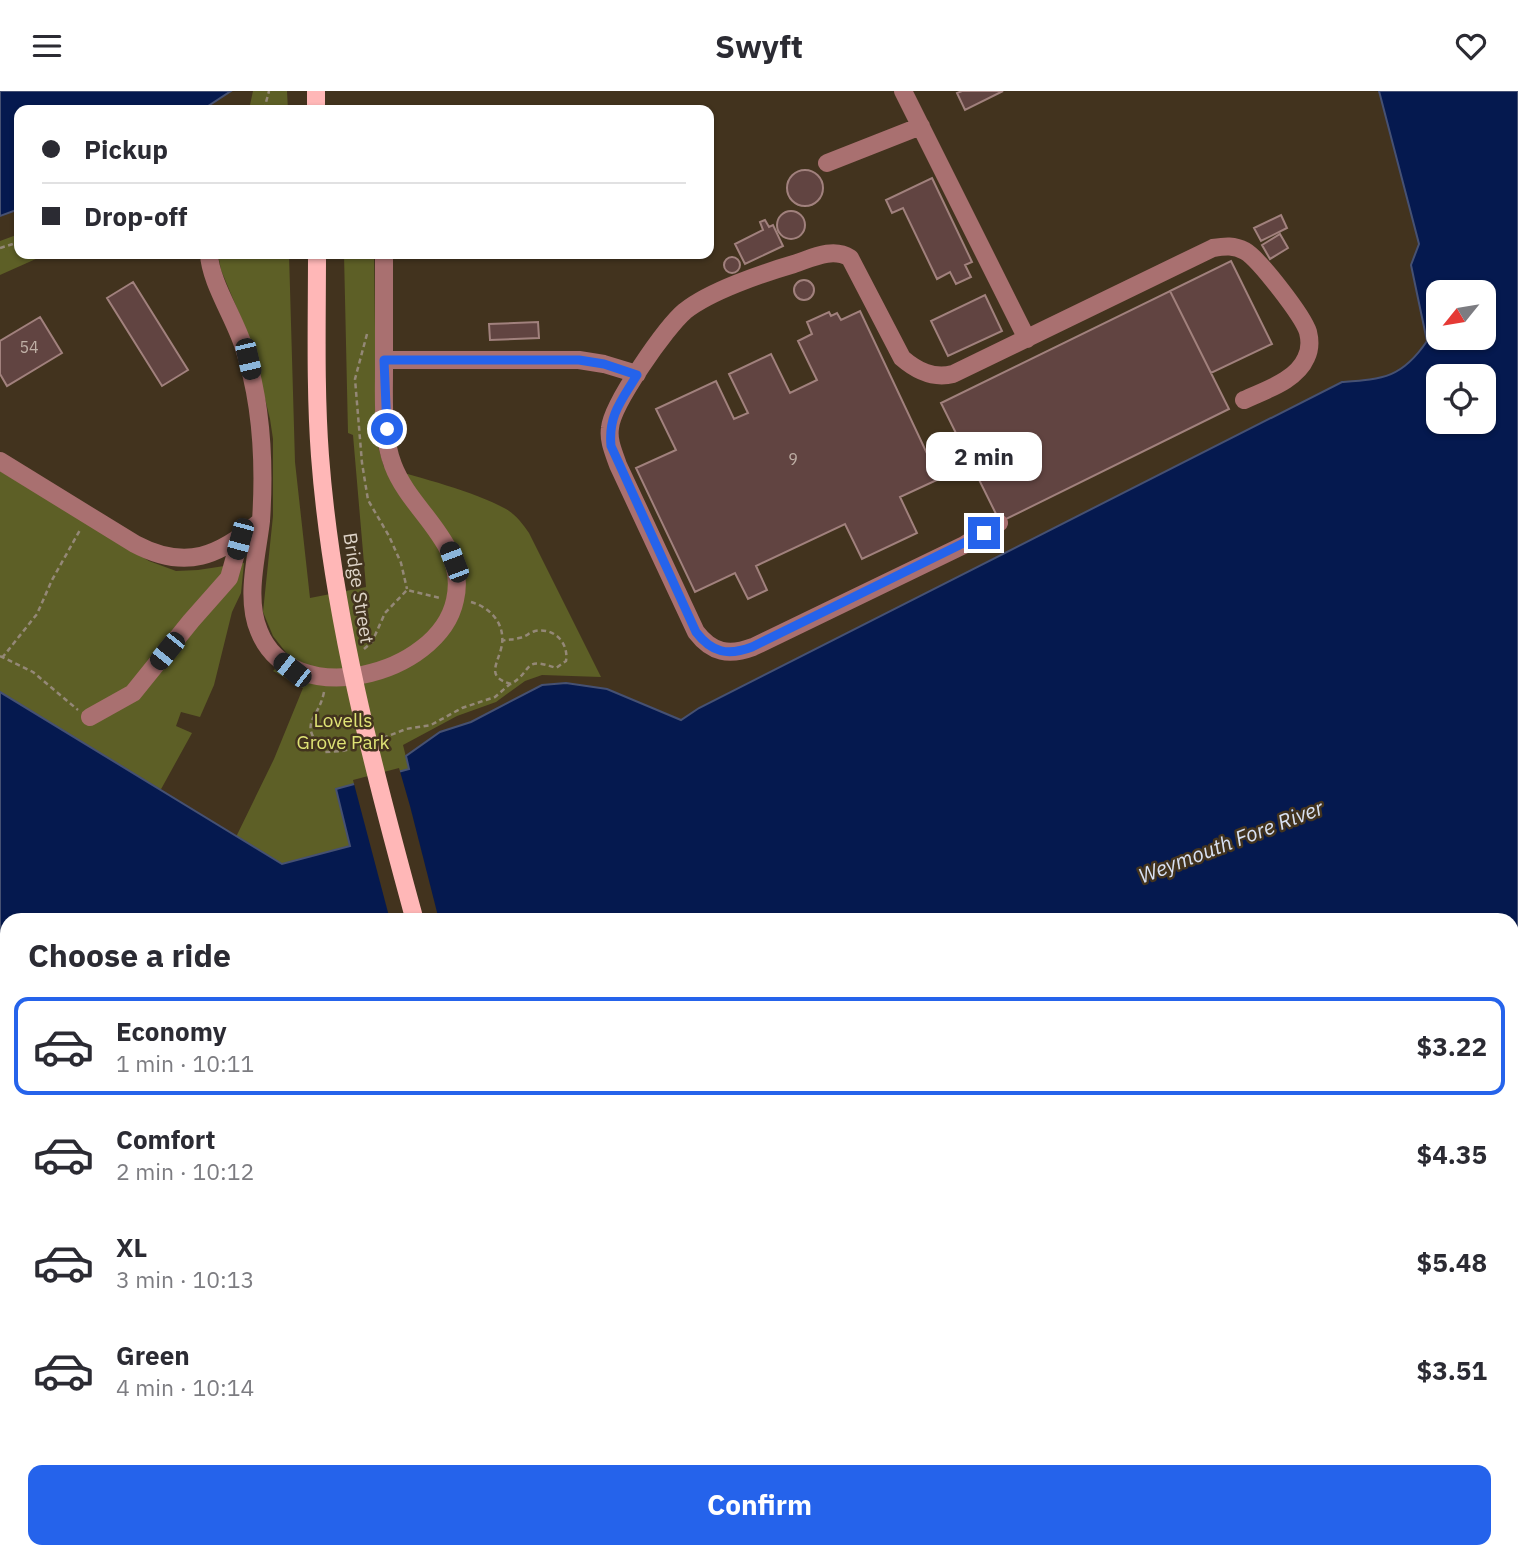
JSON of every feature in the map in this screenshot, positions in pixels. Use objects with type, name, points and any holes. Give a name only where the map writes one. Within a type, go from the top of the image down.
[{"type":"main road","name":"Bridge Street","points":[[317,259],[319,443],[331,554],[360,711],[413,913]]},
{"type":"street","points":[[903,91],[1027,339]]},
{"type":"street","points":[[827,163],[921,126]]},
{"type":"street","points":[[999,523],[964,545],[752,647],[726,653],[705,643],[696,632],[611,446],[610,428],[615,411],[660,339],[687,310],[743,281],[828,254],[841,253],[850,258],[902,358],[912,367],[942,377],[1027,339],[1213,248],[1229,246],[1244,251],[1255,259],[1302,319],[1308,333],[1309,347],[1306,359],[1297,372],[1287,380],[1244,400]]},
{"type":"street","points":[[210,259],[212,272],[239,332],[255,390],[263,457],[261,521],[253,611],[258,630],[266,647],[292,670],[325,678],[393,667],[405,661],[446,623],[456,599],[457,579],[448,546],[438,529],[410,497],[392,464],[388,447],[385,410],[384,259]]},
{"type":"street","points":[[384,360],[579,360],[604,364],[637,375]]},
{"type":"street","points":[[0,461],[152,553],[175,559],[197,558],[220,551],[240,539],[261,521]]},
{"type":"street","points":[[90,717],[132,694],[229,579],[240,539]]},
{"type":"path","points":[[89,515],[37,614],[1,657],[33,672],[90,717]]},
{"type":"path","points":[[355,651],[367,648],[385,613],[407,590],[434,598],[456,599],[476,604],[495,616],[502,641],[495,672],[501,681],[511,684]]},
{"type":"path","points":[[420,726],[431,725],[462,708],[504,692],[519,679],[527,666],[541,663],[556,668],[566,661],[567,647],[556,635],[538,630],[523,638],[502,641]]},
{"type":"green space","points":[[253,91],[287,91],[288,105],[250,105]]},
{"type":"green space","points":[[14,236],[14,259],[36,259],[0,275],[0,241]]},
{"type":"green space","name":"Lovells Grove Park","points":[[219,259],[289,259],[295,462],[310,598],[366,587],[353,435],[348,433],[344,259],[374,259],[376,406],[378,446],[384,467],[478,496],[506,509],[516,517],[529,533],[601,677],[542,675],[525,681],[496,702],[457,716],[403,745],[409,769],[351,846],[282,864],[236,837],[274,759],[303,688],[273,671],[288,655],[273,636],[263,612],[273,516],[273,439],[251,342]]},
{"type":"green space","points":[[0,471],[149,561],[176,571],[244,563],[241,593],[232,612],[214,685],[200,717],[181,712],[176,726],[192,733],[160,791],[0,692]]},
{"type":"water","points":[[0,91],[231,91],[210,105],[14,105],[14,211],[0,216]]},
{"type":"water","name":"Weymouth Fore River","points":[[1379,91],[1518,91],[1518,913],[0,913],[0,692],[282,864],[350,846],[336,789],[409,769],[406,756],[440,732],[471,722],[542,685],[566,683],[607,689],[681,720],[699,708],[1342,382],[1369,380],[1391,374],[1409,363],[1426,342],[1426,350],[1496,350],[1496,280],[1426,280],[1426,336],[1411,265],[1419,244]]},
{"type":"pier","points":[[399,768],[437,913],[388,913],[353,780]]},
{"type":"building","points":[[1003,91],[965,110],[957,93]]},
{"type":"building","points":[[805,170],[818,175],[823,188],[818,201],[805,206],[792,201],[787,188],[792,175]]},
{"type":"building","points":[[932,178],[972,262],[965,265],[971,277],[956,284],[950,272],[937,279],[903,208],[892,213],[886,200]]},
{"type":"building","points":[[791,211],[801,215],[805,225],[801,235],[791,239],[781,235],[777,225],[781,215]]},
{"type":"building","points":[[1281,215],[1287,228],[1261,241],[1254,228]]},
{"type":"building","points":[[765,220],[769,227],[773,225],[783,246],[745,264],[735,244],[763,230],[760,222]]},
{"type":"building","points":[[1280,234],[1288,248],[1270,259],[1262,245]]},
{"type":"building","points":[[732,257],[740,265],[732,273],[724,265]]},
{"type":"building","points":[[1231,261],[1272,344],[1211,373],[1170,291]]},
{"type":"building","points":[[804,280],[811,283],[814,290],[811,297],[804,300],[797,297],[794,290],[797,283]]},
{"type":"building","points":[[133,282],[188,370],[162,386],[107,298]]},
{"type":"building","points":[[1170,291],[1229,409],[1000,522],[941,403]]},
{"type":"building","points":[[985,295],[1002,331],[948,356],[931,321]]},
{"type":"building","points":[[860,311],[939,479],[900,497],[917,533],[862,559],[845,524],[756,566],[767,590],[748,599],[735,573],[695,592],[636,468],[676,450],[656,409],[716,381],[734,419],[748,413],[729,374],[771,354],[790,393],[817,380],[798,341],[812,334],[807,322],[829,312],[831,316],[837,313],[841,320]]},
{"type":"building","points":[[40,317],[62,353],[7,386],[0,374],[0,341]]},
{"type":"building","points":[[538,322],[539,338],[490,340],[489,324]]},
{"type":"route","points":[[387,429],[384,360],[579,360],[604,364],[637,375],[615,411],[610,428],[611,446],[696,632],[705,643],[726,653],[740,652],[752,647],[984,533]]}]
